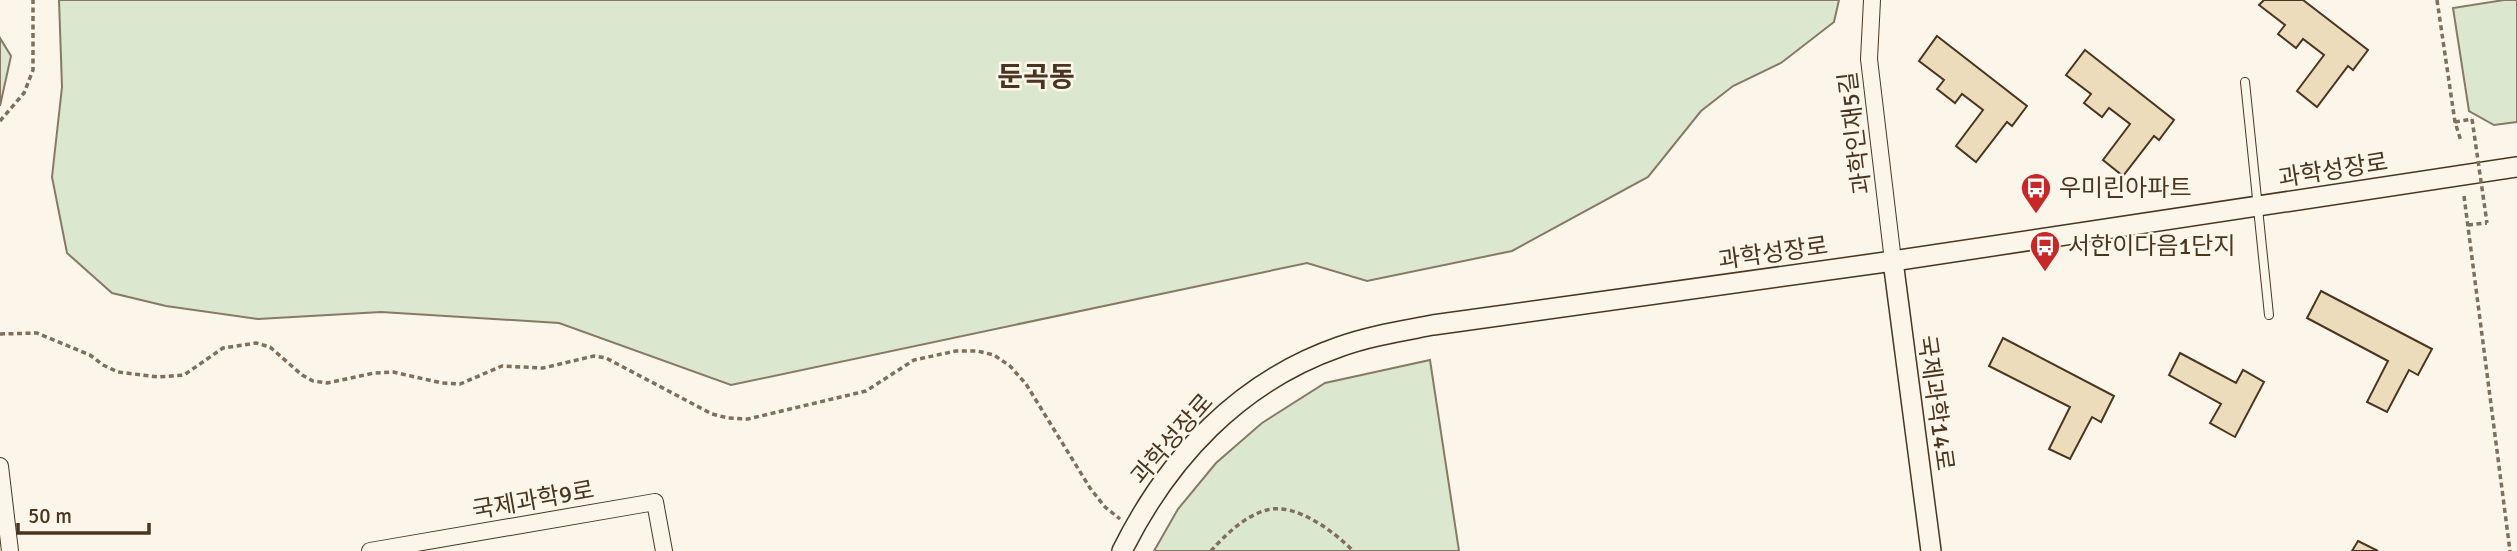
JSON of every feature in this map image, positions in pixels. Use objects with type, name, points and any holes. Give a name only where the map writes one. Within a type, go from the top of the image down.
[{"type":"street","name":"과학인재5길","points":[[1871,0],[1869,59],[1893,261]]},
{"type":"street","name":"과학성장로","points":[[1122,551],[1167,476],[1213,422],[1241,398],[1266,382],[1338,347],[1433,325],[1893,261],[2517,167]]},
{"type":"street","name":"국제과학14로","points":[[1893,261],[1931,551]]},
{"type":"street","points":[[0,466],[10,551]]},
{"type":"street","name":"국제과학9로","points":[[370,551],[655,502],[664,551]]},
{"type":"lane","points":[[2245,82],[2269,315]]},
{"type":"path","points":[[0,121],[24,93],[33,70],[33,0]]},
{"type":"path","points":[[2437,0],[2455,122],[2461,141]]},
{"type":"path","points":[[2455,122],[2472,119],[2487,223],[2467,225]]},
{"type":"path","points":[[2464,196],[2510,551]]},
{"type":"path","points":[[0,334],[37,333],[90,355],[103,366],[118,372],[158,377],[184,375],[223,348],[248,344],[270,347],[302,375],[313,381],[327,383],[374,373],[393,372],[442,383],[460,384],[502,366],[543,368],[594,356],[606,358],[712,414],[738,419],[748,419],[866,391],[914,360],[956,351],[977,351],[994,355],[1026,384],[1090,488],[1105,507],[1133,529]]},
{"type":"path","points":[[1211,551],[1226,534],[1270,509],[1282,509],[1312,519],[1339,536],[1353,551]]},
{"type":"green space","points":[[59,0],[1839,0],[1834,22],[1781,63],[1733,86],[1701,111],[1648,177],[1512,251],[1367,281],[1307,263],[731,385],[559,323],[381,312],[258,319],[166,306],[112,293],[67,253],[52,177],[62,87]]},
{"type":"green space","points":[[2517,0],[2517,122],[2494,125],[2469,111],[2453,8]]},
{"type":"green space","points":[[0,38],[11,56],[0,106]]},
{"type":"green space","points":[[1430,360],[1459,551],[1154,551],[1178,509],[1216,463],[1262,423],[1325,383]]},
{"type":"building","points":[[2264,0],[2303,0],[2368,50],[2353,70],[2348,66],[2317,107],[2297,91],[2324,55],[2303,39],[2296,48],[2278,34],[2285,25],[2259,5]]},
{"type":"building","points":[[1937,36],[2027,106],[2012,126],[2007,122],[1976,162],[1956,146],[1983,110],[1962,94],[1955,103],[1937,89],[1944,80],[1919,61]]},
{"type":"building","points":[[2085,50],[2174,120],[2159,140],[2154,136],[2123,176],[2103,160],[2130,124],[2109,108],[2102,117],[2084,103],[2091,94],[2066,75]]},
{"type":"building","points":[[2321,291],[2432,349],[2418,375],[2409,370],[2387,412],[2367,402],[2388,361],[2307,318]]},
{"type":"building","points":[[2003,338],[2114,396],[2101,422],[2092,417],[2070,459],[2049,449],[2070,407],[1989,366]]},
{"type":"building","points":[[2180,353],[2236,383],[2243,370],[2264,382],[2235,437],[2210,423],[2221,404],[2169,375]]},
{"type":"building","points":[[2358,541],[2378,551],[2352,551]]},
{"type":"place","name":"우미린아파트","points":[[2036,215]]},
{"type":"place","name":"서한이다음1단지","points":[[2045,273]]},
{"type":"district","name":"둔곡동","points":[[1036,77]]}]
